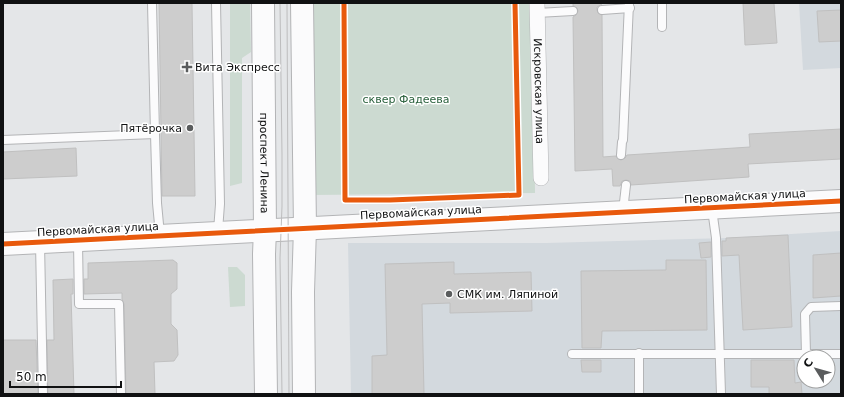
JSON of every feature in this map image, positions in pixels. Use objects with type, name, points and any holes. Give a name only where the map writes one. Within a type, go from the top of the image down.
[{"type":"street","name":"проспект Ленина","points":[[263,3],[266,394]]},
{"type":"street","points":[[302,3],[304,394]]},
{"type":"street","name":"Искровская улица","points":[[537,8],[541,178]]},
{"type":"street","name":"Первомайская улица","points":[[3,244],[841,201]]},
{"type":"lane","points":[[152,3],[157,203],[160,235]]},
{"type":"lane","points":[[216,3],[220,204],[218,232]]},
{"type":"lane","points":[[662,3],[662,27]]},
{"type":"lane","points":[[602,10],[630,6],[622,142],[624,155]]},
{"type":"lane","points":[[537,8],[573,11]]},
{"type":"lane","points":[[3,140],[155,134]]},
{"type":"lane","points":[[621,212],[624,185]]},
{"type":"lane","points":[[711,207],[716,238],[721,394]]},
{"type":"lane","points":[[78,240],[79,304],[119,304],[121,394]]},
{"type":"lane","points":[[40,242],[43,394]]},
{"type":"lane","points":[[806,349],[804,314],[811,307],[841,306]]},
{"type":"lane","points":[[638,394],[639,353]]},
{"type":"lane","points":[[572,354],[796,354]]},
{"type":"shaded area","points":[[799,3],[841,3],[841,68],[803,70]]},
{"type":"shaded area","points":[[841,231],[841,394],[351,394],[348,243],[546,243],[726,238]]},
{"type":"green space","points":[[230,3],[250,3],[251,52],[242,58],[242,183],[230,186]]},
{"type":"green space","name":"сквер Фадеева","points":[[309,3],[534,3],[535,193],[310,195]]},
{"type":"green space","points":[[228,267],[237,267],[245,275],[245,306],[230,307]]},
{"type":"building","points":[[159,3],[192,3],[195,196],[162,196]]},
{"type":"building","points":[[573,3],[602,3],[597,7],[597,10],[598,13],[602,15],[603,157],[616,156],[621,160],[627,155],[750,147],[749,134],[841,129],[841,159],[748,164],[749,177],[631,185],[630,181],[626,180],[622,181],[620,186],[613,186],[612,169],[575,171],[573,17],[578,11],[577,8],[573,6]]},
{"type":"building","points":[[743,3],[774,3],[777,43],[745,45]]},
{"type":"building","points":[[841,10],[841,41],[819,42],[817,11]]},
{"type":"building","points":[[76,148],[77,176],[3,179],[3,152]]},
{"type":"building","points":[[788,235],[792,327],[743,330],[739,255],[722,256],[722,241],[726,241],[726,238]]},
{"type":"building","points":[[711,242],[711,257],[701,258],[699,243]]},
{"type":"building","points":[[841,253],[841,296],[813,298],[813,255]]},
{"type":"building","points":[[173,260],[177,263],[177,289],[171,294],[171,324],[177,330],[178,355],[174,361],[154,362],[155,394],[126,394],[124,304],[122,293],[84,294],[84,279],[88,279],[88,263]]},
{"type":"building","points":[[666,260],[706,260],[707,330],[602,331],[601,348],[582,348],[581,271],[666,270]]},
{"type":"building","points":[[454,262],[454,274],[531,272],[532,311],[450,313],[450,303],[422,304],[424,394],[372,394],[372,356],[387,355],[385,264]]},
{"type":"building","points":[[73,279],[73,294],[71,294],[74,394],[48,394],[47,340],[54,340],[53,280]]},
{"type":"building","points":[[3,340],[36,340],[38,394],[3,394]]},
{"type":"building","points":[[581,360],[601,360],[601,372],[582,372]]},
{"type":"building","points":[[751,360],[794,360],[796,389],[802,389],[802,394],[769,394],[769,387],[751,387]]},
{"type":"tram line","points":[[280,3],[282,155],[280,258],[282,394]]},
{"type":"tram line","points":[[287,3],[289,394]]},
{"type":"cycle path","points":[[344,3],[345,200],[390,200],[519,195],[515,3]]},
{"type":"cycle path","points":[[3,244],[841,201]]},
{"type":"place","name":"Вита Экспресс","points":[[187,67]]},
{"type":"place","name":"Пятёрочка","points":[[190,128]]},
{"type":"place","name":"СМК им. Ляпиной","points":[[449,294]]}]
